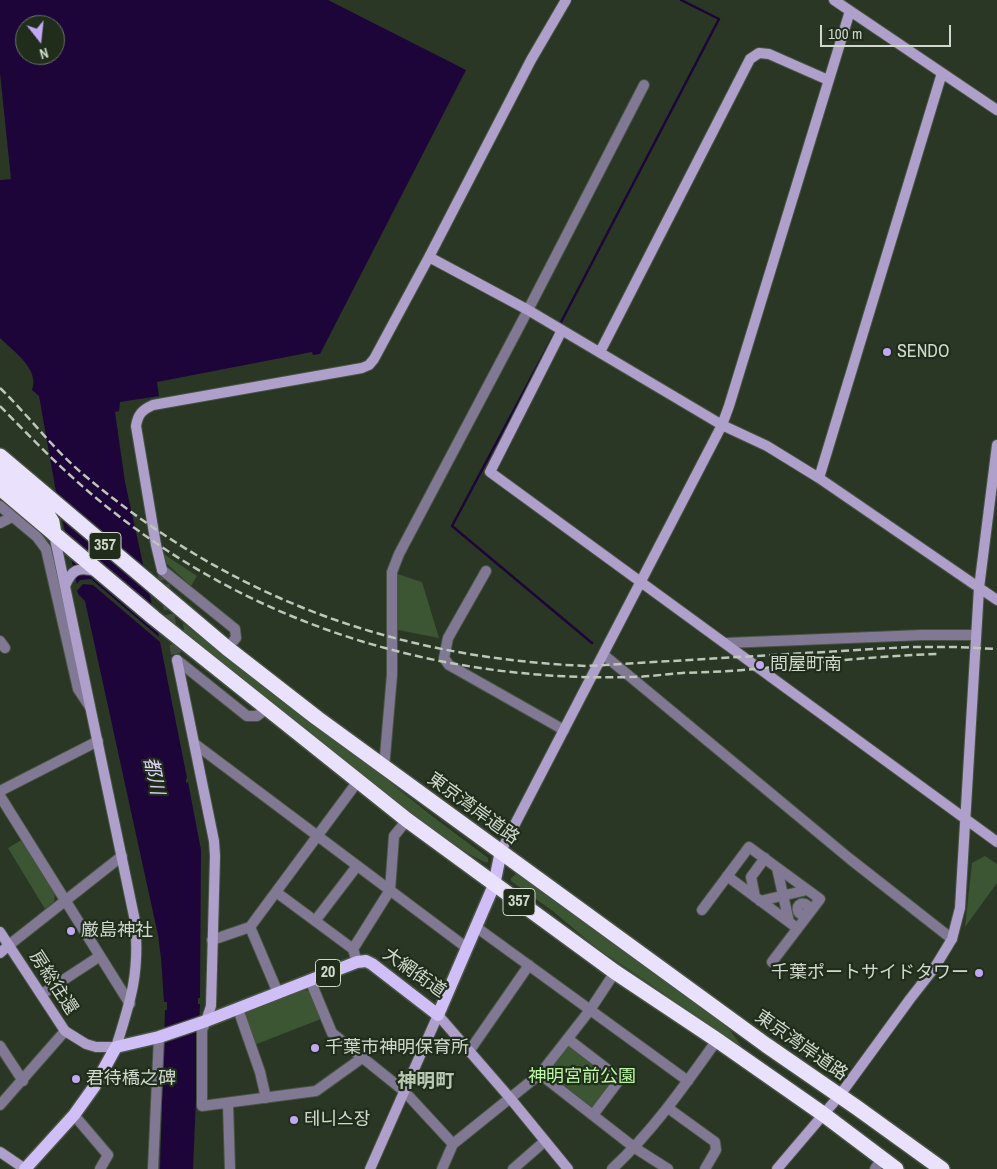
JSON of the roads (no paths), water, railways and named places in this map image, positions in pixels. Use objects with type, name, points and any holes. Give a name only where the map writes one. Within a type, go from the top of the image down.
[{"type":"highway","name":"東京湾岸道路","points":[[0,456],[227,648],[384,768],[766,1045],[840,1095],[942,1169]]},
{"type":"highway","points":[[0,472],[44,509],[52,522],[54,534]]},
{"type":"highway","name":"357","points":[[0,488],[97,572],[408,820],[615,972],[823,1114],[879,1164],[896,1169]]},
{"type":"main road","name":"大網街道","points":[[206,1021],[357,962],[366,961],[438,1014],[494,885],[501,851]]},
{"type":"main road","name":"20","points":[[116,1048],[159,1037],[206,1021]]},
{"type":"main road","points":[[25,1169],[74,1115],[94,1087],[116,1048]]},
{"type":"street","points":[[227,648],[236,638],[235,629],[162,570],[136,426],[138,417],[144,409],[153,405],[362,368],[369,365],[429,257],[531,60],[566,0]]},
{"type":"street","points":[[834,0],[997,110]]},
{"type":"street","points":[[501,851],[722,425],[850,11]]},
{"type":"street","points":[[600,352],[750,59],[759,53],[769,54],[828,80]]},
{"type":"street","points":[[819,478],[942,73]]},
{"type":"street","points":[[384,768],[392,675],[392,572],[399,554],[644,86]]},
{"type":"street","points":[[429,257],[528,310],[722,425],[767,446],[819,478],[997,600]]},
{"type":"street","points":[[559,328],[490,472],[997,842]]},
{"type":"street","points":[[778,1169],[840,1095],[935,967],[952,938],[960,908],[979,588],[997,445]]},
{"type":"street","points":[[0,506],[37,538],[46,549],[78,689],[92,710]]},
{"type":"street","points":[[0,523],[12,516]]},
{"type":"street","points":[[54,534],[135,921],[137,963],[130,1004],[116,1048]]},
{"type":"street","points":[[65,586],[68,578],[77,570],[86,569],[97,572]]},
{"type":"street","points":[[486,571],[448,638],[444,658],[449,665],[564,730]]},
{"type":"street","points":[[726,643],[922,635],[976,635]]},
{"type":"street","points":[[604,655],[850,859],[952,938]]},
{"type":"street","points":[[267,708],[257,716],[247,716],[177,660],[214,841],[215,856],[211,1006],[202,1030],[202,1106],[316,1091],[362,1058]]},
{"type":"street","points":[[0,791],[98,742]]},
{"type":"street","points":[[195,744],[467,948]]},
{"type":"street","points":[[212,940],[250,927],[358,781]]},
{"type":"street","points":[[0,796],[130,1004]]},
{"type":"street","points":[[353,949],[390,890],[394,836],[408,820]]},
{"type":"street","points":[[702,910],[749,846],[820,899],[811,916],[793,925]]},
{"type":"street","points":[[0,953],[122,856]]},
{"type":"street","points":[[758,899],[751,877],[765,858]]},
{"type":"street","points":[[315,921],[357,866]]},
{"type":"street","points":[[772,962],[793,925],[793,902],[778,868]]},
{"type":"street","points":[[727,876],[793,925]]},
{"type":"street","points":[[793,902],[808,890]]},
{"type":"street","points":[[276,892],[353,949],[357,962]]},
{"type":"street","points":[[758,899],[803,904],[806,905],[811,916]]},
{"type":"street","points":[[250,927],[278,993]]},
{"type":"street","points":[[476,927],[688,1081]]},
{"type":"street","name":"房総往還","points":[[0,932],[65,1031],[86,1044],[96,1047],[116,1048]]},
{"type":"street","points":[[42,994],[100,956]]},
{"type":"street","points":[[470,1050],[529,965]]},
{"type":"street","points":[[442,1169],[454,1144],[540,1074],[590,1010],[615,972]]},
{"type":"street","points":[[310,980],[332,1033],[404,1091],[454,1144]]},
{"type":"street","points":[[238,1009],[260,1072],[266,1098]]},
{"type":"street","points":[[370,1169],[438,1014],[568,1169]]},
{"type":"street","points":[[1,1103],[23,1081],[65,1031]]},
{"type":"street","points":[[153,1169],[159,1037]]},
{"type":"street","points":[[568,1039],[620,1079],[593,1115]]},
{"type":"street","points":[[612,1169],[635,1148],[668,1108],[717,1040]]},
{"type":"street","points":[[0,1046],[23,1081]]},
{"type":"street","points":[[540,1074],[635,1148],[668,1169]]},
{"type":"street","points":[[228,1104],[230,1169]]},
{"type":"street","points":[[668,1108],[715,1142],[716,1150],[705,1169]]},
{"type":"street","points":[[74,1115],[108,1155],[100,1169]]},
{"type":"street","points":[[513,1169],[545,1141]]},
{"type":"street","points":[[0,1152],[25,1169]]},
{"type":"water","points":[[0,0],[328,0],[466,70],[320,354],[313,355],[312,352],[157,382],[159,396],[120,402],[119,411],[115,412],[125,482],[159,637],[91,579],[80,580],[77,584],[56,492],[39,396],[32,390],[33,382],[29,368],[0,338],[0,180],[11,179],[0,73]]},
{"type":"water","name":"都川","points":[[83,584],[93,585],[160,642],[187,778],[186,783],[188,782],[201,850],[200,998],[198,998],[198,1004],[200,1004],[193,1169],[160,1169],[165,1010],[167,1010],[167,1002],[164,1002],[158,935],[85,601],[77,591]]},
{"type":"waterway","points":[[559,326],[719,19],[681,0]]},
{"type":"waterway","points":[[555,333],[452,526],[592,643]]},
{"type":"tunnel","points":[[162,570],[177,660]]},
{"type":"railway","points":[[0,388],[84,475],[140,518],[198,556],[258,588],[319,614],[382,635],[448,650],[516,661],[587,666],[908,647],[997,649]]},
{"type":"railway","points":[[0,406],[43,450],[88,491],[120,517],[176,557],[236,590],[298,619],[362,641],[427,658],[494,670],[562,676],[644,677],[735,671],[888,656],[937,654]]},
{"type":"place","name":"SENDO","points":[[887,352]]},
{"type":"place","name":"問屋町南","points":[[760,665]]},
{"type":"place","name":"厳島神社","points":[[71,931]]},
{"type":"place","name":"千葉ポートサイドタワー","points":[[979,973]]},
{"type":"place","name":"千葉市神明保育所","points":[[315,1048]]},
{"type":"place","name":"君待橋之碑","points":[[76,1079]]},
{"type":"place","name":"테니스장","points":[[294,1120]]},
{"type":"district","name":"神明町","points":[[426,1082]]},
{"type":"park label","name":"神明宮前公園","points":[[582,1077]]}]
